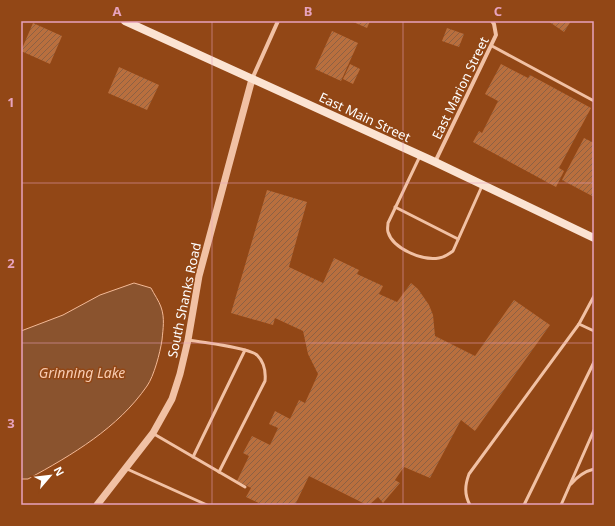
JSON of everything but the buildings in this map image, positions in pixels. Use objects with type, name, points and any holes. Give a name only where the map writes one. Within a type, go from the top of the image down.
[{"type":"main road","name":"East Main Street","points":[[125,21],[435,162],[594,238]]},
{"type":"street","points":[[252,79],[278,21]]},
{"type":"street","name":"East Marion Street","points":[[435,162],[492,46],[496,35],[495,22]]},
{"type":"street","name":"South Shanks Road","points":[[97,505],[153,434],[172,399],[188,340],[199,276],[252,79]]},
{"type":"lane","points":[[492,46],[594,101]]},
{"type":"lane","points":[[420,156],[388,223],[388,231],[391,239],[411,254],[428,258],[439,258],[453,251],[482,185]]},
{"type":"lane","points":[[395,208],[458,239]]},
{"type":"lane","points":[[470,505],[465,492],[469,474],[579,324],[594,296]]},
{"type":"lane","points":[[579,324],[594,331]]},
{"type":"lane","points":[[188,340],[245,350],[256,354],[262,361],[266,373],[265,381],[219,472]]},
{"type":"lane","points":[[193,457],[245,350]]},
{"type":"lane","points":[[524,505],[594,362]]},
{"type":"lane","points":[[560,505],[594,430]]},
{"type":"lane","points":[[153,434],[246,487]]},
{"type":"lane","points":[[125,468],[207,505]]},
{"type":"lane","points":[[569,487],[574,480],[589,470],[594,469]]},
{"type":"water","name":"Grinning Lake","points":[[134,283],[151,288],[160,305],[163,315],[161,345],[150,382],[135,401],[108,428],[61,460],[28,479],[21,479],[21,331],[63,315],[100,295]]}]
